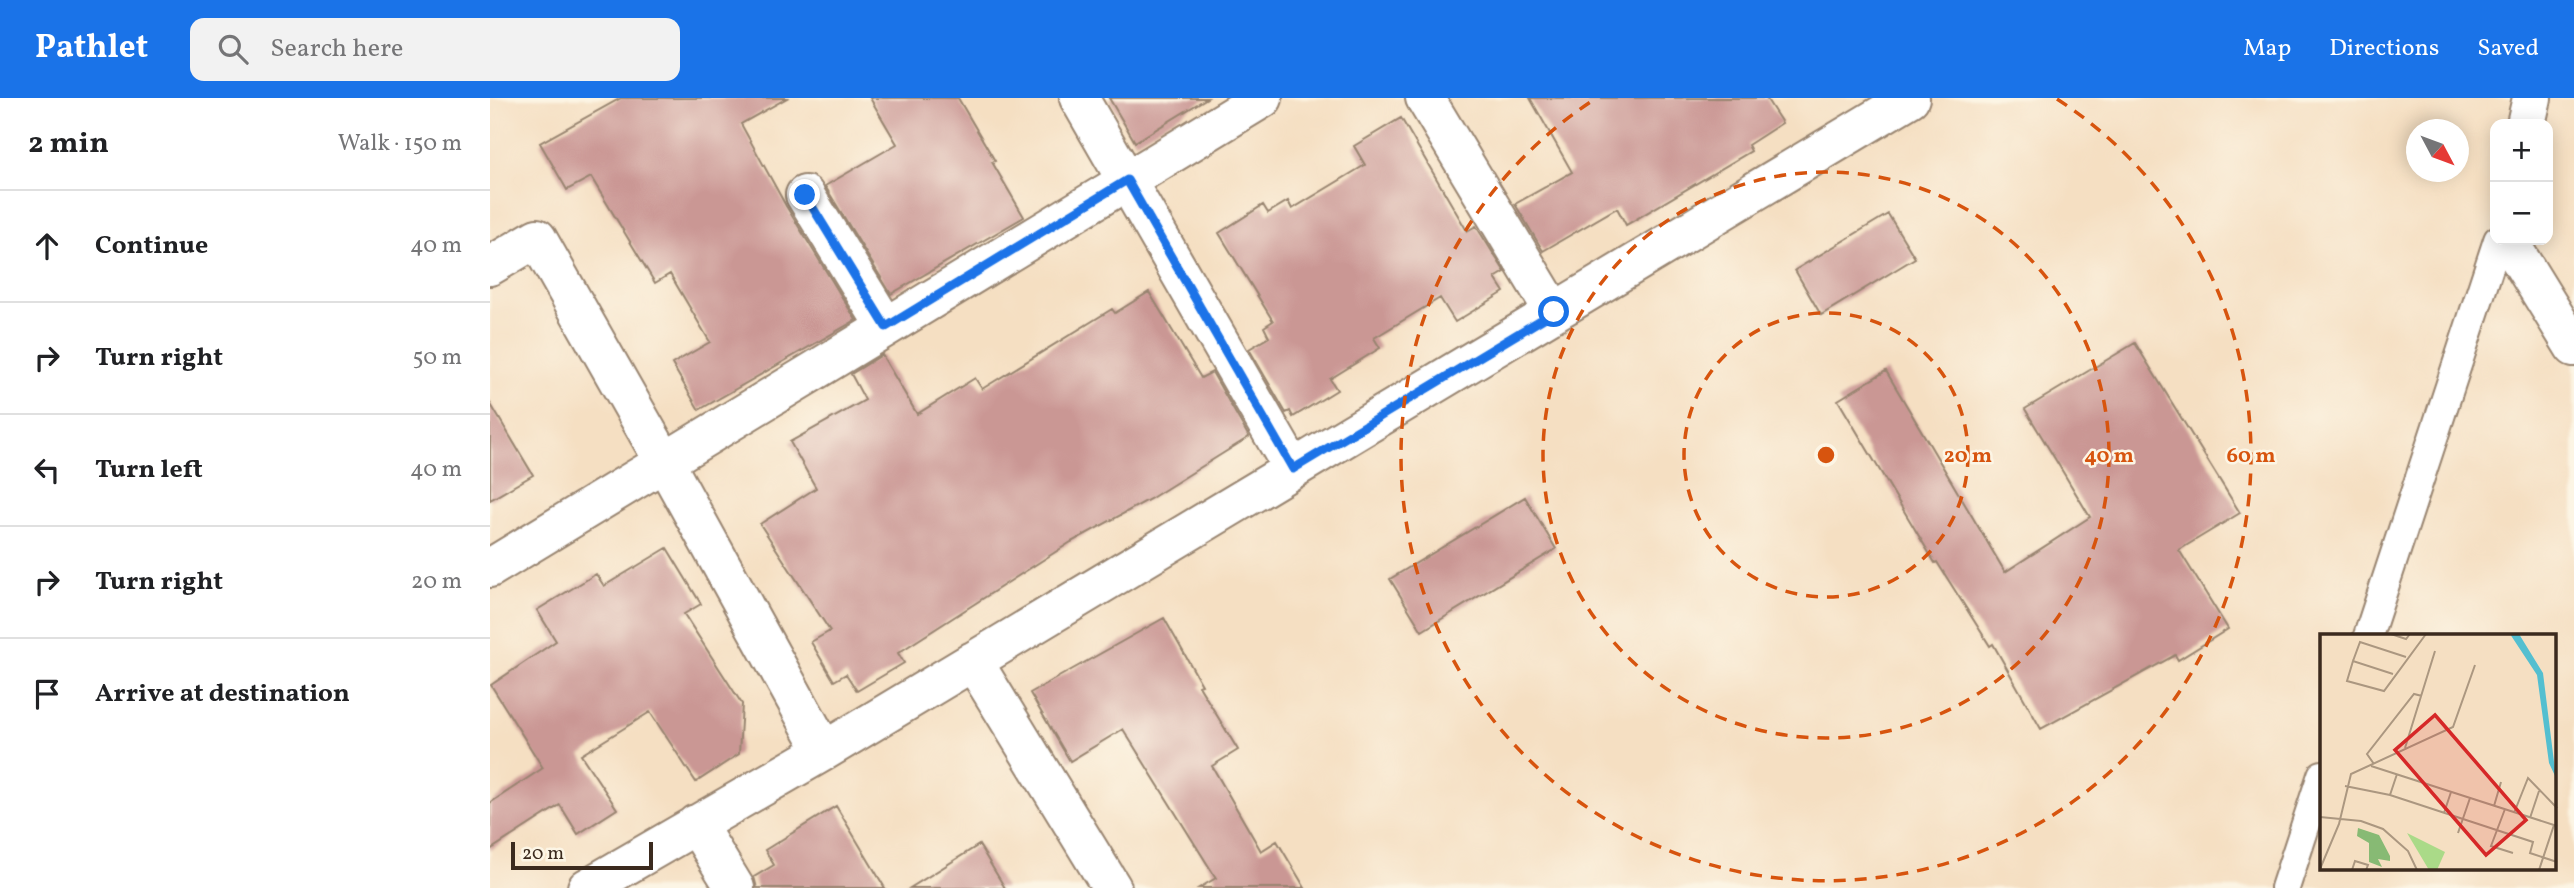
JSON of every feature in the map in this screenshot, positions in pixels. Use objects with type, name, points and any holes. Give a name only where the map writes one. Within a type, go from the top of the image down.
[{"type":"street","points":[[1079,98],[1293,469]]},
{"type":"street","points":[[490,568],[1263,98]]},
{"type":"street","points":[[1425,98],[1554,312]]},
{"type":"street","points":[[587,888],[824,751],[1910,98]]},
{"type":"street","points":[[2527,119],[2532,98]]},
{"type":"street","points":[[805,195],[886,327]]},
{"type":"street","points":[[490,266],[537,237],[824,751]]},
{"type":"street","points":[[2511,245],[2569,330]]},
{"type":"street","points":[[973,661],[1112,888]]},
{"type":"street","points":[[696,824],[735,888]]},
{"type":"lane","points":[[2369,634],[2496,245]]},
{"type":"lane","points":[[2285,888],[2320,781]]},
{"type":"building","points":[[621,98],[787,98],[741,124],[786,206],[856,320],[699,410],[672,364],[710,342],[670,274],[655,283],[591,177],[567,190],[540,143]]},
{"type":"building","points":[[870,98],[958,98],[1024,217],[891,294],[825,186],[897,144]]},
{"type":"building","points":[[1109,98],[1207,98],[1135,142]]},
{"type":"building","points":[[1530,98],[1766,98],[1782,123],[1748,145],[1751,151],[1626,225],[1617,208],[1543,251],[1515,204],[1572,172]]},
{"type":"building","points":[[1401,118],[1467,231],[1476,226],[1505,272],[1495,278],[1504,292],[1455,322],[1440,298],[1374,338],[1380,348],[1330,379],[1337,390],[1293,417],[1290,411],[1286,413],[1249,349],[1269,337],[1264,327],[1273,321],[1219,233],[1263,205],[1268,213],[1288,201],[1292,209],[1365,165],[1354,146]]},
{"type":"building","points":[[1888,214],[1915,258],[1821,315],[1795,270]]},
{"type":"building","points":[[1149,292],[1201,378],[1212,372],[1249,437],[1150,499],[1071,542],[898,653],[904,663],[857,691],[846,674],[834,681],[811,642],[830,631],[760,524],[816,488],[790,442],[865,400],[851,374],[882,355],[917,414],[975,378],[982,389],[1112,309],[1115,313]]},
{"type":"building","points":[[2135,343],[2240,513],[2179,550],[2228,629],[2178,660],[2175,655],[2041,729],[1993,644],[1990,646],[1937,562],[1935,563],[1838,400],[1886,371],[2005,572],[2090,517],[2025,409]]},
{"type":"building","points":[[490,403],[533,475],[490,500]]},
{"type":"building","points":[[1525,497],[1556,549],[1422,631],[1390,579]]},
{"type":"building","points":[[667,548],[701,604],[684,614],[742,704],[739,754],[696,782],[650,712],[581,755],[617,809],[578,834],[560,805],[490,850],[490,803],[543,768],[491,685],[556,641],[537,610],[596,574],[604,586]]},
{"type":"building","points":[[1164,618],[1202,685],[1199,686],[1238,750],[1212,766],[1261,851],[1277,841],[1305,888],[1199,888],[1216,878],[1123,729],[1070,761],[1030,693]]},
{"type":"building","points":[[836,806],[885,888],[757,888],[754,877],[774,865],[765,850]]},
{"type":"building","points":[[979,845],[1005,888],[910,888]]},
{"type":"route","points":[[805,195],[886,327],[1127,180],[1293,469],[1554,312]]}]
